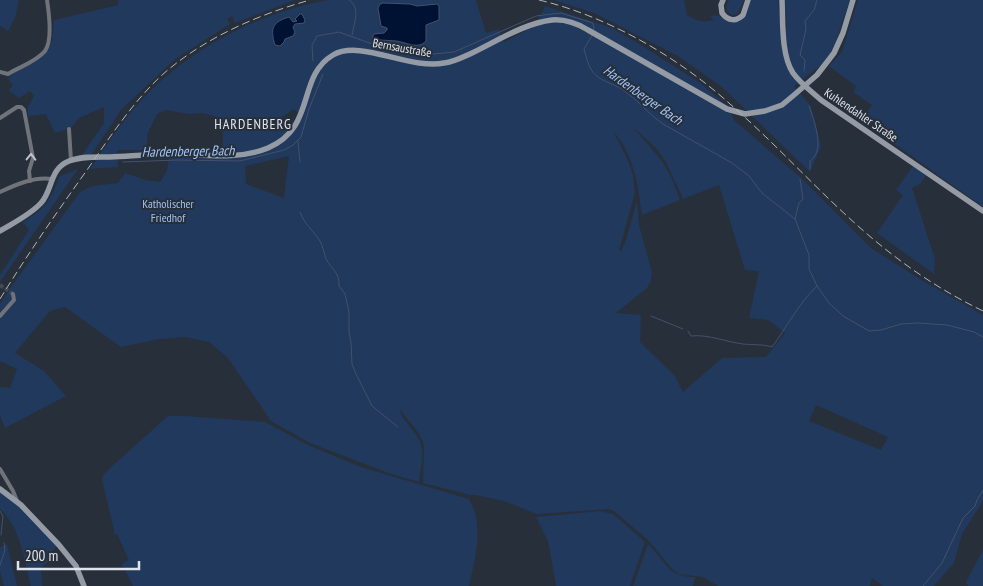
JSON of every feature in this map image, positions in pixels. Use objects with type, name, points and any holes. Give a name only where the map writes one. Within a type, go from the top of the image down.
[{"type":"main road","points":[[723,0],[722,13],[729,19],[735,20],[744,15],[748,0]]},
{"type":"main road","name":"Kuhlendahler Straße","points":[[782,0],[787,59],[791,70],[804,85],[821,100],[983,211]]},
{"type":"main road","name":"Bernsaustraße","points":[[71,160],[144,155],[236,155],[256,152],[279,142],[292,132],[299,121],[314,77],[325,61],[334,54],[346,50],[354,50],[436,65],[453,61],[531,26],[554,20],[573,23],[596,34],[734,112],[745,114],[765,111],[782,105],[822,69],[834,53],[843,33],[853,0]]},
{"type":"main road","points":[[0,231],[40,204],[47,194],[52,178],[58,169],[71,160]]},
{"type":"main road","points":[[0,489],[17,501],[71,558],[84,586]]},
{"type":"street","points":[[0,72],[8,74],[38,57],[48,45],[50,24],[47,0]]},
{"type":"street","points":[[0,118],[16,107],[21,107],[24,110],[32,154],[29,171],[30,181]]},
{"type":"street","points":[[69,129],[71,160]]},
{"type":"street","points":[[0,192],[30,181],[52,178]]},
{"type":"street","points":[[0,316],[14,300],[13,294]]},
{"type":"street","points":[[0,469],[17,501]]},
{"type":"green space","points":[[0,0],[19,0],[15,18],[8,31],[0,26]]},
{"type":"green space","points":[[118,0],[295,0],[235,23],[232,16],[227,19],[230,24],[174,60],[121,110],[91,155],[82,155],[104,123],[104,107],[79,118],[71,128],[55,133],[46,114],[28,116],[28,107],[34,96],[30,91],[19,98],[8,90],[13,86],[8,78],[23,65],[48,50],[52,41],[54,20],[118,5]]},
{"type":"green space","name":"Katholischer Friedhof","points":[[328,0],[476,0],[486,33],[499,29],[504,42],[533,25],[545,6],[612,28],[699,82],[729,107],[734,120],[801,178],[871,248],[923,281],[983,315],[983,501],[962,534],[954,563],[934,586],[883,586],[872,578],[870,586],[718,586],[703,577],[679,574],[673,570],[648,540],[614,511],[609,509],[537,514],[504,501],[470,495],[423,483],[424,446],[417,431],[400,409],[403,418],[418,438],[421,446],[422,456],[419,482],[391,474],[310,443],[271,421],[228,358],[209,342],[185,337],[159,339],[121,347],[65,307],[50,311],[15,353],[44,371],[66,396],[5,428],[0,415],[0,387],[10,388],[17,369],[0,361],[0,304],[11,287],[80,192],[92,186],[118,183],[125,173],[146,180],[160,182],[167,171],[170,151],[220,149],[220,146],[223,146],[223,125],[220,124],[222,118],[202,113],[189,114],[166,110],[157,114],[147,135],[147,150],[117,150],[118,167],[90,169],[108,143],[140,102],[158,83],[179,66],[226,36],[276,14]],"holes":[[[294,109],[298,113],[296,119],[285,130],[278,120]],[[633,127],[656,148],[666,162],[683,199],[719,185],[745,270],[759,271],[749,318],[768,320],[785,333],[766,357],[722,358],[683,392],[674,375],[640,342],[641,315],[616,313],[647,288],[651,281],[652,272],[639,225],[637,201],[626,240],[621,251],[619,250],[635,193],[633,175],[627,158],[613,131],[626,150],[634,170],[642,215],[680,200],[672,179],[662,161]],[[289,156],[284,198],[246,184],[245,166]],[[816,405],[888,437],[881,450],[809,421]]]},
{"type":"green space","points":[[554,0],[684,0],[687,15],[694,19],[710,21],[714,20],[710,16],[718,15],[725,20],[735,22],[743,17],[751,0],[778,0],[781,35],[787,29],[785,0],[850,0],[833,50],[821,65],[794,86],[811,106],[821,147],[810,172],[722,87],[678,56],[594,13]]},
{"type":"green space","points":[[729,0],[744,0],[737,14],[732,15],[727,11],[726,6]]},
{"type":"green space","points":[[858,0],[983,0],[983,207],[861,120],[872,105],[853,92],[856,86],[829,66],[842,52]]},
{"type":"green space","points":[[913,166],[926,175],[920,184],[912,188],[935,259],[934,274],[877,233],[903,195],[896,190]]},
{"type":"green space","points":[[78,169],[0,282],[0,275],[29,230],[23,222],[42,208],[53,192],[60,176]]},
{"type":"green space","points":[[168,416],[265,422],[308,445],[361,467],[469,499],[474,509],[478,531],[476,553],[469,586],[133,586],[122,564],[129,560],[117,534],[115,535],[102,479],[109,469]]},
{"type":"green space","points":[[0,491],[10,498],[59,545],[48,554],[52,560],[41,567],[42,586],[31,586],[24,555],[13,525],[0,509]]},
{"type":"green space","points":[[600,511],[613,514],[645,542],[630,586],[556,586],[548,541],[536,517]]},
{"type":"green space","points":[[7,544],[17,586],[4,586],[0,572],[0,547]]},
{"type":"green space","points":[[648,544],[673,571],[686,577],[695,577],[693,586],[633,586]]},
{"type":"green space","points":[[983,550],[983,586],[968,586],[966,582]]},
{"type":"shaded area","points":[[383,3],[417,6],[437,4],[439,6],[439,20],[426,25],[426,41],[423,44],[412,45],[372,38],[374,34],[384,33],[387,30],[387,28],[381,26],[378,8]]},
{"type":"shaded area","points":[[302,14],[305,20],[304,23],[295,24],[293,36],[285,39],[280,46],[275,45],[273,30],[276,24],[289,17],[293,22],[297,21],[295,19]]},
{"type":"waterway","points":[[349,0],[353,3],[356,11],[352,35]]},
{"type":"waterway","points":[[804,71],[805,60],[800,55],[806,29],[805,21],[814,10],[817,0]]},
{"type":"waterway","name":"Hardenberger Bach","points":[[313,61],[312,45],[317,36],[339,32],[375,45],[424,55],[454,52],[536,16],[561,13],[593,23],[594,30]]},
{"type":"waterway","name":"Hardenberger Bach","points":[[593,34],[584,49],[589,66],[595,74],[602,80],[627,93],[663,124],[732,163],[749,176],[762,193],[795,219],[809,255],[809,269],[817,286],[829,303],[843,316],[869,331],[881,330],[901,324],[918,323],[947,325],[974,332],[983,337]]},
{"type":"waterway","name":"Hardenberger Bach","points":[[123,162],[178,160],[240,161],[284,150],[301,137],[309,109],[323,74]]},
{"type":"waterway","points":[[809,106],[816,127],[818,143],[815,156],[810,161],[810,169]]},
{"type":"waterway","points":[[298,141],[300,162]]},
{"type":"waterway","points":[[795,219],[799,203],[803,199],[800,179]]},
{"type":"waterway","points":[[300,212],[306,224],[320,241],[326,259],[337,274],[339,286],[345,294],[349,312],[352,364],[356,374],[372,406],[398,427]]},
{"type":"waterway","points":[[688,331],[691,336],[704,336],[743,344],[772,347],[798,308],[817,286]]},
{"type":"waterway","points":[[651,316],[683,329]]},
{"type":"waterway","points":[[923,586],[942,563],[963,518],[975,506],[983,490]]},
{"type":"waterway","name":"Hardenberger Bach","points":[[0,511],[3,516],[1,535]]},
{"type":"waterway","name":"Hardenberger Bach","points":[[0,565],[5,550],[4,543]]},
{"type":"tunnel","points":[[0,285],[13,294]]},
{"type":"railway","points":[[0,299],[42,234],[113,133],[141,97],[162,75],[195,50],[232,29],[270,13],[310,0]]},
{"type":"railway","points":[[539,0],[590,16],[616,28],[640,40],[688,70],[750,122],[844,213],[884,248],[957,298],[983,311]]},
{"type":"district","name":"HARDENBERG","points":[[253,124]]}]
